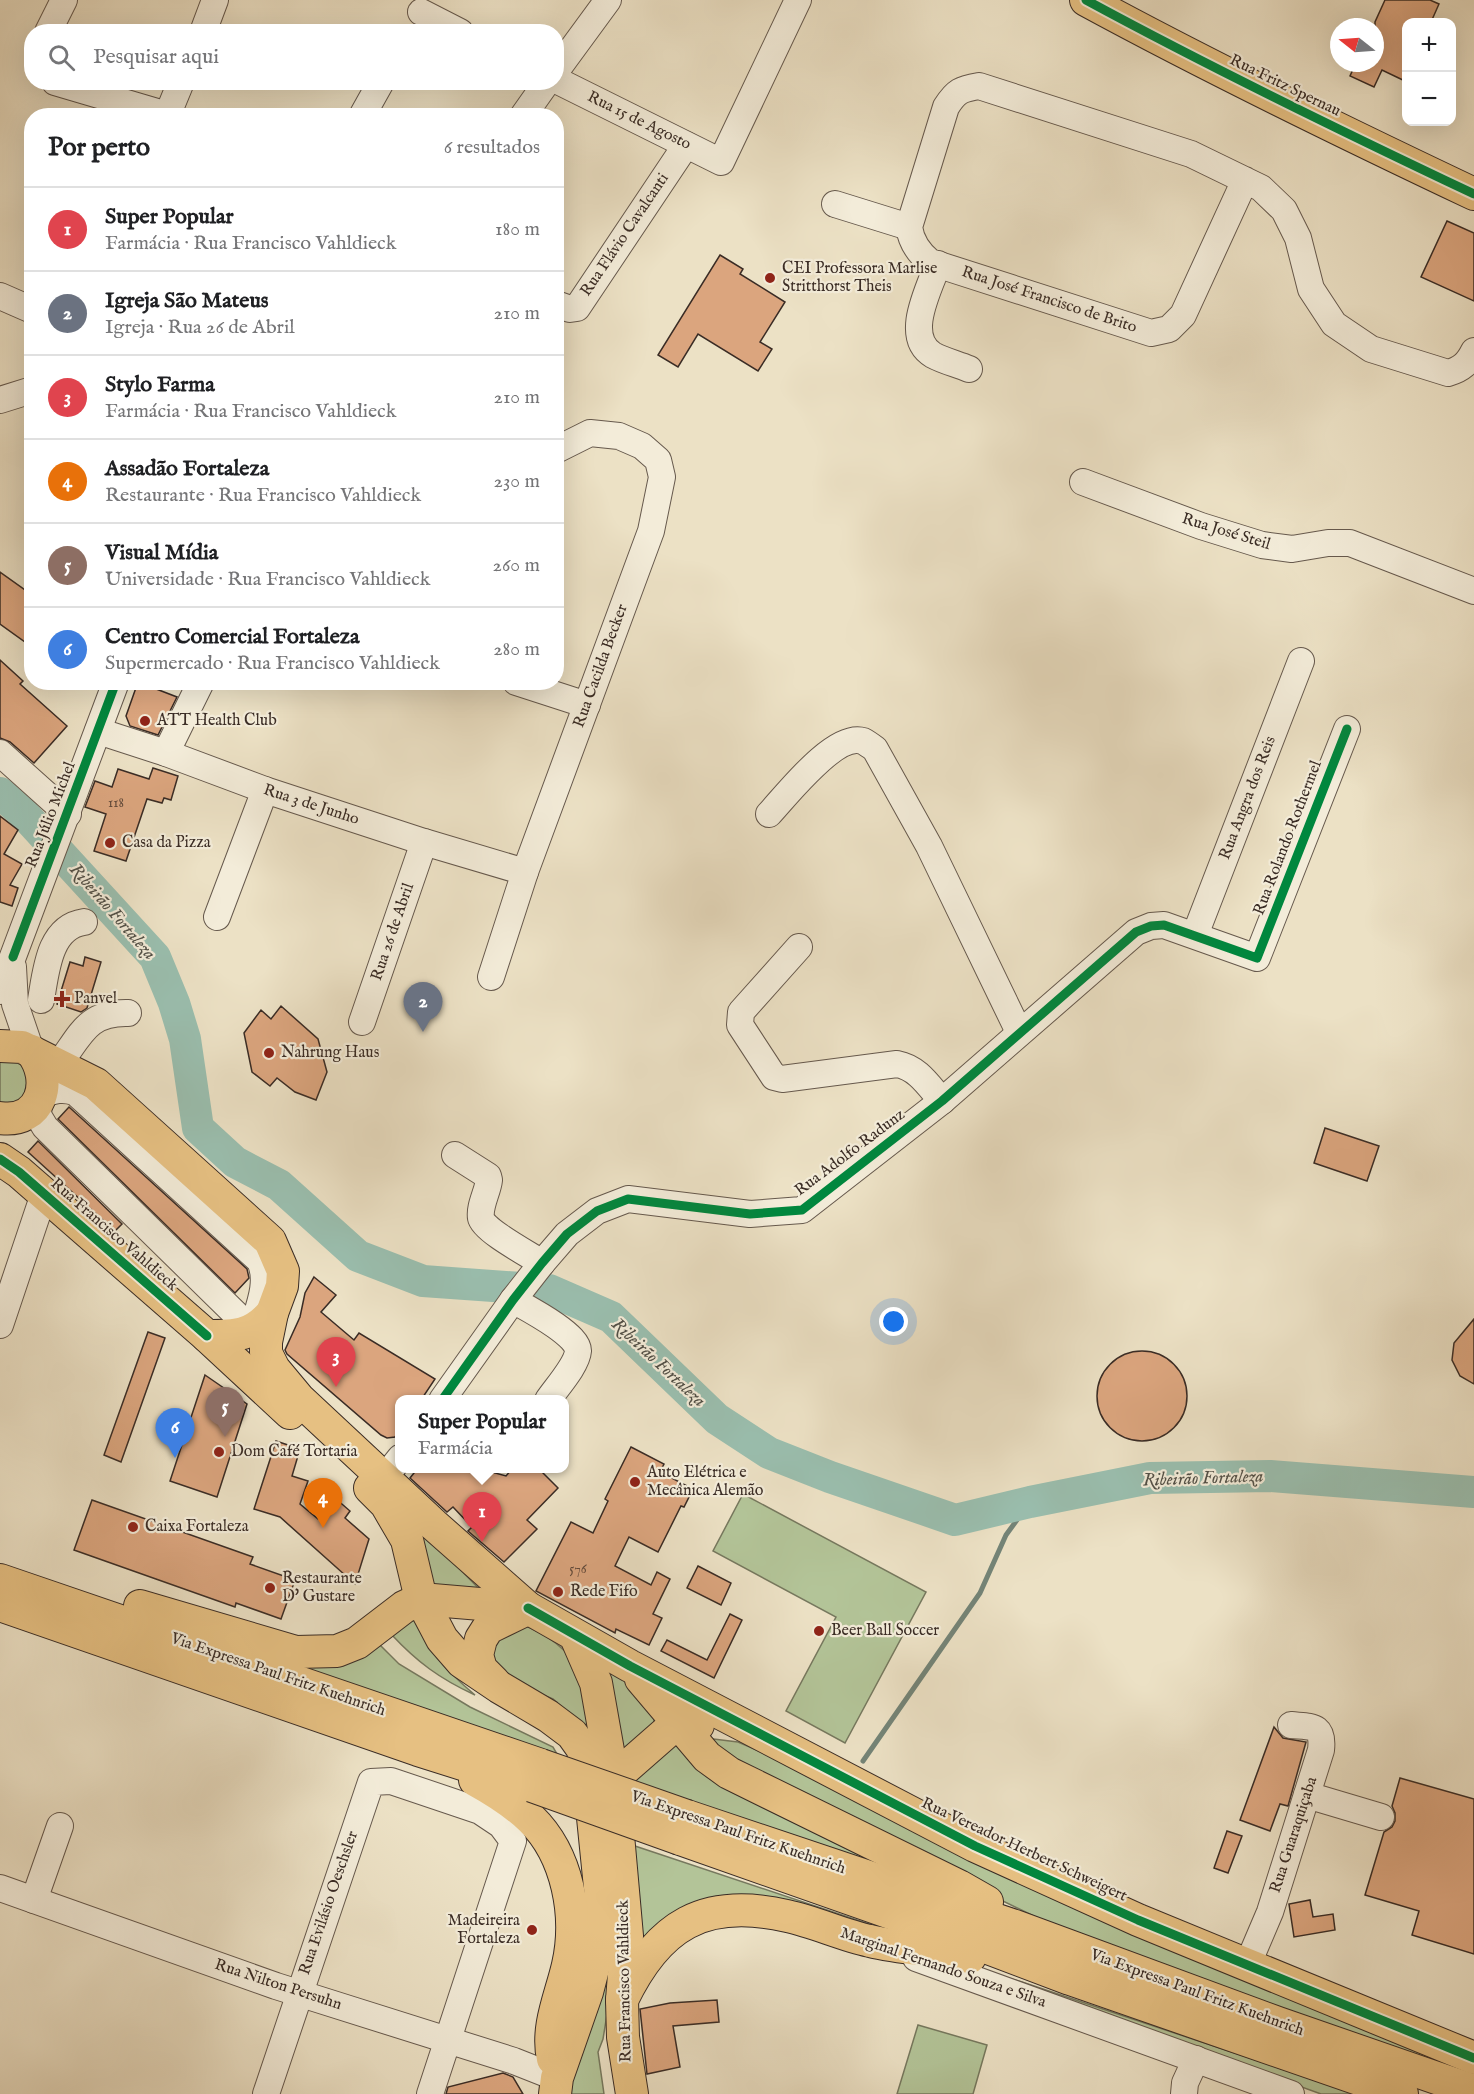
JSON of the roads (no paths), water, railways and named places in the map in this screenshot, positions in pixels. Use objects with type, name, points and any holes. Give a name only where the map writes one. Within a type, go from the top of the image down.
[{"type":"main road","name":"Rua Fritz Spernau","points":[[1086,0],[1179,50],[1355,138],[1474,194]]},
{"type":"main road","points":[[0,1046],[12,1045],[31,1051],[96,1084],[270,1240],[283,1271],[282,1286],[263,1328],[266,1353],[274,1369],[299,1399],[392,1468]]},
{"type":"main road","points":[[0,1118],[15,1118],[27,1113],[39,1100],[44,1082],[42,1069],[31,1051]]},
{"type":"main road","name":"Rua Francisco Vahldieck","points":[[0,1137],[10,1166],[207,1336],[386,1503],[407,1540],[421,1599],[442,1639],[462,1662],[548,1716],[572,1734],[582,1748],[588,1768],[603,1917],[601,1938],[587,1992],[556,2086]]},
{"type":"main road","points":[[207,1336],[234,1336],[263,1328]]},
{"type":"main road","points":[[396,1473],[434,1525],[528,1608],[576,1637]]},
{"type":"main road","points":[[0,1564],[296,1652],[337,1651],[357,1643],[404,1607],[421,1599],[528,1608]]},
{"type":"main road","name":"Via Expressa Paul Fritz Kuehnrich","points":[[0,1580],[684,1828],[948,1934],[1070,1979],[1402,2094]]},
{"type":"main road","name":"Via Expressa Paul Fritz Kuehnrich","points":[[0,1605],[418,1750],[537,1776]]},
{"type":"main road","points":[[499,1687],[480,1669],[477,1655],[481,1639],[488,1628],[528,1608]]},
{"type":"main road","name":"Rua Francisco Vahldieck","points":[[576,1637],[596,1683],[613,1779],[627,1936],[622,2000],[624,2046],[632,2094]]},
{"type":"main road","name":"Rua Vereador Herbert Schweigert","points":[[576,1637],[975,1846],[1089,1899],[1474,2058]]},
{"type":"main road","points":[[630,1666],[707,1757],[729,1773],[959,1886],[990,1904],[1015,1926]]},
{"type":"main road","points":[[613,1779],[677,1723],[754,1731]]},
{"type":"main road","points":[[418,1750],[513,1803],[533,1821],[562,1869],[571,1902],[573,1931],[568,1964],[551,2028],[550,2047],[556,2086]]},
{"type":"main road","name":"Via Expressa Paul Fritz Kuehnrich","points":[[684,1828],[1015,1926],[1278,2023],[1474,2091]]},
{"type":"main road","name":"Marginal Fernando Souza e Silva","points":[[622,2000],[632,1979],[658,1943],[672,1930],[693,1918],[719,1912],[752,1911],[787,1916],[870,1941]]},
{"type":"main road","points":[[870,1941],[956,1954],[1070,1979]]},
{"type":"street","points":[[52,24],[64,0]]},
{"type":"street","points":[[206,24],[216,0]]},
{"type":"street","points":[[564,60],[608,0]]},
{"type":"street","name":"Rua 15 de Agosto","points":[[564,84],[721,162],[798,0]]},
{"type":"street","points":[[419,14],[442,24]]},
{"type":"street","points":[[835,204],[909,227],[946,107],[952,97],[962,89],[979,86],[1191,154],[1261,188],[1284,210],[1298,238],[1311,288],[1334,324],[1371,349],[1448,373],[1458,370],[1468,362],[1474,351]]},
{"type":"street","points":[[82,90],[143,108]]},
{"type":"street","points":[[170,108],[178,90]]},
{"type":"street","points":[[366,108],[377,90]]},
{"type":"street","points":[[529,108],[541,90]]},
{"type":"street","name":"Rua Flávio Cavalcanti","points":[[564,307],[577,308],[686,145]]},
{"type":"street","name":"Rua José Francisco de Brito","points":[[909,227],[910,236],[921,254],[930,262],[1151,333],[1169,329],[1183,315],[1245,180]]},
{"type":"street","points":[[938,264],[918,320],[920,340],[932,355],[969,369]]},
{"type":"street","points":[[0,296],[24,306]]},
{"type":"street","points":[[0,400],[24,392]]},
{"type":"street","name":"Rua Cacilda Becker","points":[[491,977],[525,872],[651,531],[662,477],[658,460],[642,446],[619,436],[590,433],[564,446]]},
{"type":"street","name":"Rua José Steil","points":[[1083,482],[1262,546],[1292,549],[1328,543],[1350,543],[1474,591]]},
{"type":"street","name":"Rua Angra dos Reis","points":[[1195,935],[1301,661]]},
{"type":"street","name":"Rua Júlio Michel","points":[[0,991],[113,690]]},
{"type":"street","points":[[166,753],[197,690]]},
{"type":"street","points":[[541,690],[587,705]]},
{"type":"street","name":"Rua Rolando Rothermel","points":[[1257,958],[1347,729]]},
{"type":"street","name":"Rua 3 de Junho","points":[[98,731],[266,790],[424,842],[525,872]]},
{"type":"street","points":[[769,814],[820,758],[850,741],[862,741],[875,749],[928,846],[1019,1032]]},
{"type":"street","points":[[0,753],[65,822]]},
{"type":"street","points":[[217,917],[266,790]]},
{"type":"street","name":"Rua 26 de Abril","points":[[362,1022],[424,842]]},
{"type":"street","points":[[41,1000],[47,963],[62,932],[73,924],[84,922]]},
{"type":"street","name":"Rua Adolfo Radunz","points":[[446,1395],[515,1297],[538,1269],[567,1234],[597,1211],[628,1199],[750,1214],[802,1210],[942,1101],[1136,932],[1151,926],[1164,925],[1257,958]]},
{"type":"street","points":[[799,947],[739,1017],[740,1025],[774,1077],[782,1079],[897,1064],[917,1071],[942,1101]]},
{"type":"street","points":[[15,953],[47,963]]},
{"type":"street","name":"Rua Júlio Michel","points":[[15,953],[15,1004],[31,1051]]},
{"type":"street","points":[[59,1064],[86,1026],[97,1017],[111,1013],[128,1013]]},
{"type":"street","points":[[64,1089],[75,1092],[260,1262],[265,1272],[263,1328],[45,1127],[39,1117],[39,1100],[53,1090],[64,1089]]},
{"type":"street","points":[[455,1155],[488,1176],[481,1212],[483,1222],[538,1269]]},
{"type":"street","points":[[0,1325],[44,1194]]},
{"type":"street","points":[[515,1297],[576,1342],[578,1350],[575,1360],[551,1395]]},
{"type":"street","name":"Rua Guaraquiçaba","points":[[1247,1965],[1266,1923],[1307,1795],[1322,1739],[1319,1730],[1291,1725]]},
{"type":"street","name":"Rua Evilásio Oeschsler","points":[[266,2094],[298,1993],[371,1782],[391,1781],[480,1811],[501,1825],[513,1841],[448,2040]]},
{"type":"street","points":[[1307,1795],[1381,1817]]},
{"type":"street","points":[[34,1900],[60,1826]]},
{"type":"street","name":"Rua Nilton Persuhn","points":[[0,1888],[298,1993],[514,2061],[556,2086]]},
{"type":"street","name":"Marginal Fernando Souza e Silva","points":[[870,1941],[1291,2094]]},
{"type":"street","points":[[430,2094],[448,2040]]},
{"type":"street","points":[[1184,2094],[1185,2083],[1196,2059]]},
{"type":"waterway","name":"Ribeirão Fortaleza","points":[[0,793],[24,814],[155,957],[174,1003],[185,1039],[198,1128],[235,1162],[279,1185],[358,1256],[423,1281],[549,1290],[611,1317],[717,1419],[769,1453],[830,1477],[955,1520],[1030,1502],[1150,1478],[1270,1476],[1474,1492]]},
{"type":"waterway","points":[[863,1761],[980,1593],[1006,1535],[1030,1502]]},
{"type":"place","name":"CEI Professora Marlise Stritthorst Theis","points":[[770,278]]},
{"type":"place","name":"ATT Health Club","points":[[145,721]]},
{"type":"place","name":"Casa da Pizza","points":[[110,843]]},
{"type":"place","name":"Panvel","points":[[62,999]]},
{"type":"place","name":"Igreja São Mateus","points":[[423,1032]]},
{"type":"place","name":"Nahrung Haus","points":[[269,1053]]},
{"type":"place","name":"Stylo Farma","points":[[336,1387]]},
{"type":"place","name":"Visual Mídia","points":[[225,1437]]},
{"type":"place","name":"Dom Café Tortaria","points":[[219,1452]]},
{"type":"place","name":"Centro Comercial Fortaleza","points":[[175,1458]]},
{"type":"place","name":"Auto Elétrica e Mecânica Alemão","points":[[635,1482]]},
{"type":"place","name":"Caixa Fortaleza","points":[[133,1527]]},
{"type":"place","name":"Assadão Fortaleza","points":[[323,1528]]},
{"type":"place","name":"Super Popular","points":[[482,1542]]},
{"type":"place","name":"Restaurante D' Gustare","points":[[270,1588]]},
{"type":"place","name":"Rede Fifo","points":[[558,1592]]},
{"type":"place","name":"Beer Ball Soccer","points":[[819,1631]]},
{"type":"place","name":"Madeireira Fortaleza","points":[[532,1930]]}]
